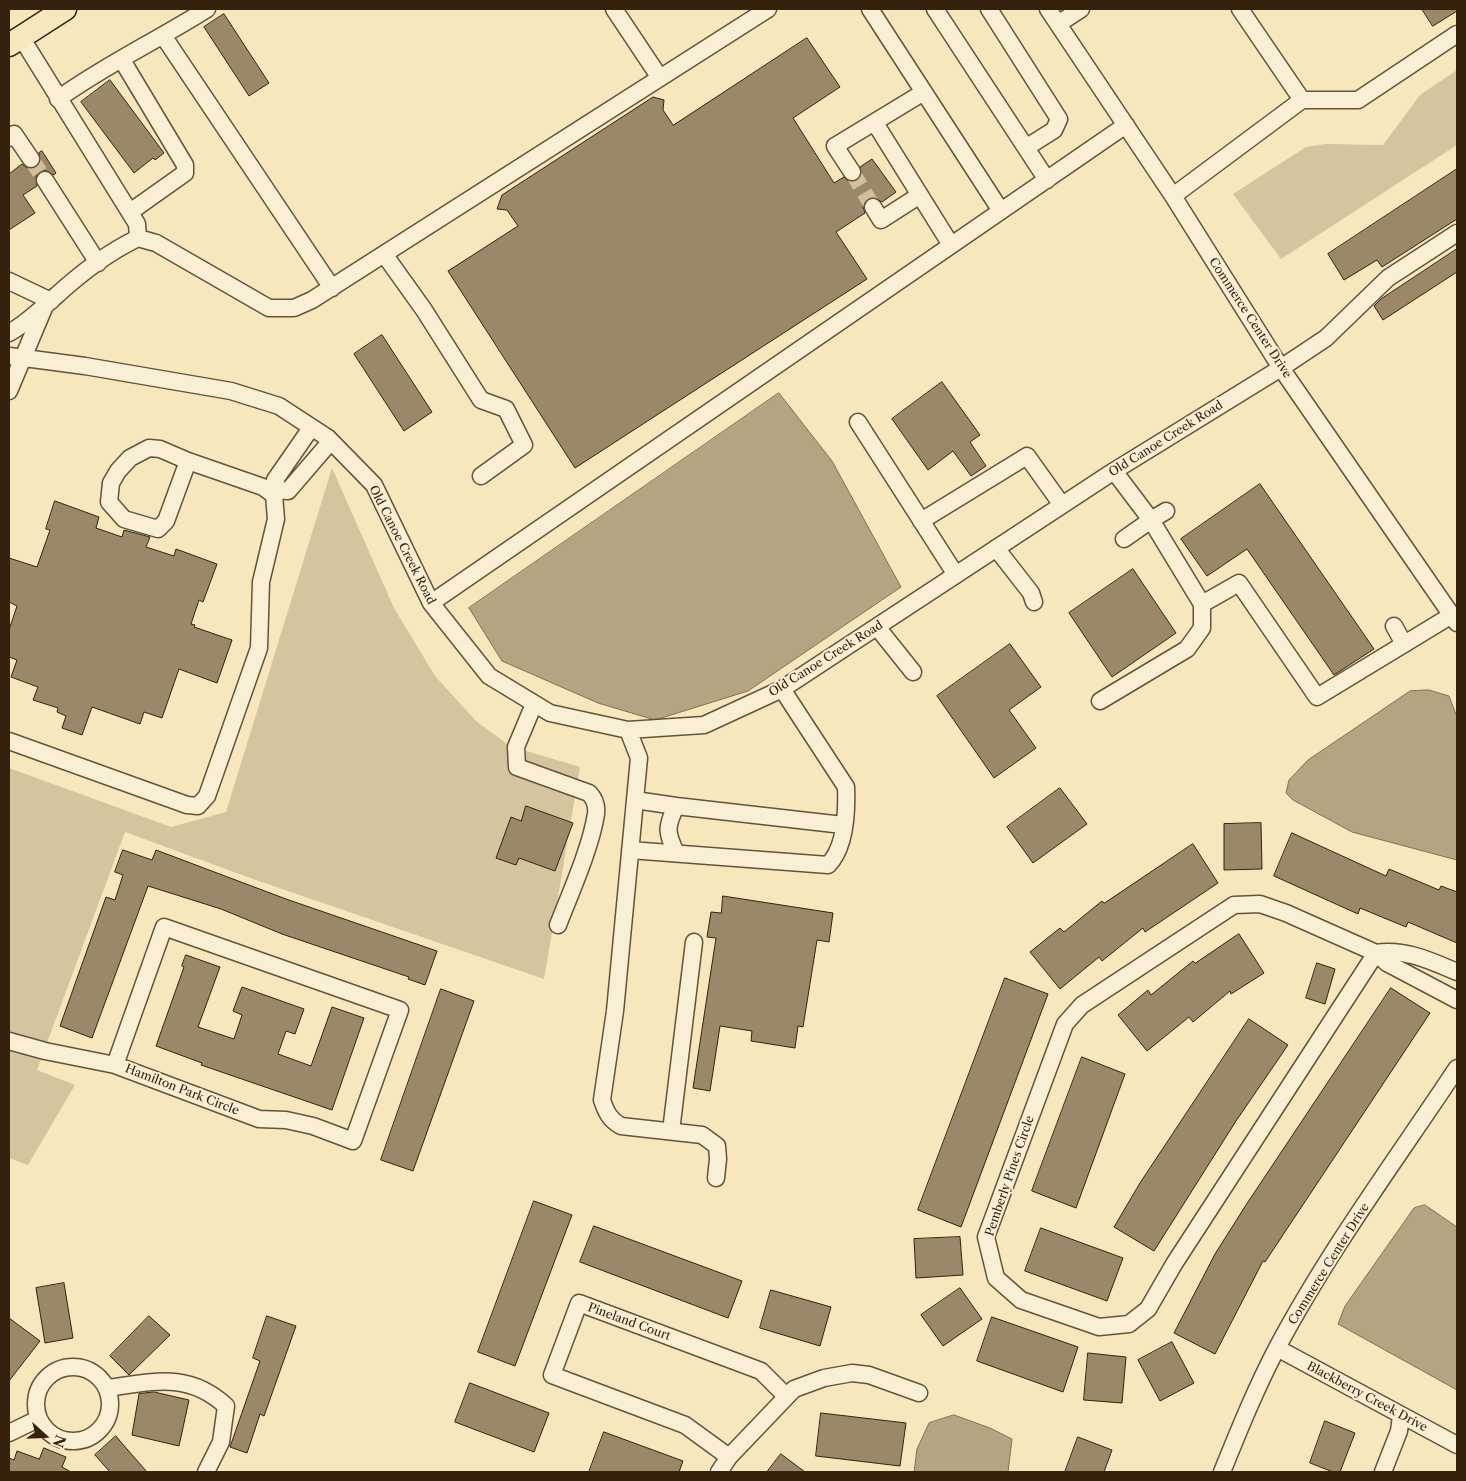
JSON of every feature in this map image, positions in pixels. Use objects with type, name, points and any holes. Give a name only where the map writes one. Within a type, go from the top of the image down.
[{"type":"highway","points":[[15,41],[65,9]]},
{"type":"street","points":[[58,99],[83,81],[164,37],[207,9]]},
{"type":"street","points":[[614,9],[660,78]]},
{"type":"street","points":[[9,333],[48,304],[116,248],[138,238],[156,244],[269,308],[294,308],[332,288],[768,9]]},
{"type":"street","points":[[870,9],[1001,211]]},
{"type":"street","points":[[935,9],[1047,180]]},
{"type":"street","points":[[988,9],[1059,119],[1054,130],[1027,147]]},
{"type":"street","name":"Commerce Center Drive","points":[[1048,9],[1173,196],[1281,368],[1455,619]]},
{"type":"street","points":[[1058,24],[1081,9]]},
{"type":"street","points":[[1240,9],[1302,100]]},
{"type":"street","points":[[1173,196],[1302,100],[1358,100],[1457,34]]},
{"type":"street","points":[[164,37],[332,288]]},
{"type":"street","points":[[15,41],[58,99],[130,212],[137,224],[138,238]]},
{"type":"street","points":[[122,60],[185,165],[185,173],[130,212]]},
{"type":"street","points":[[852,172],[835,146],[924,92]]},
{"type":"street","points":[[875,122],[951,246]]},
{"type":"street","points":[[431,603],[1126,126]]},
{"type":"street","points":[[9,138],[14,134],[31,159]]},
{"type":"street","points":[[45,180],[98,263]]},
{"type":"street","points":[[877,214],[920,195]]},
{"type":"street","name":"Old Canoe Creek Road","points":[[15,357],[85,366],[231,391],[279,406],[331,442],[374,485],[431,603],[489,676],[550,713],[628,730],[704,725],[782,689],[1114,471],[1281,368],[1326,338],[1388,278],[1457,233]]},
{"type":"street","points":[[384,254],[424,310],[481,400],[506,409],[524,445],[481,476]]},
{"type":"street","points":[[9,280],[48,304]]},
{"type":"street","points":[[9,391],[15,357],[48,304]]},
{"type":"street","points":[[858,422],[956,575]]},
{"type":"street","points":[[9,741],[170,800],[198,806],[207,796],[259,648],[261,582],[276,519],[275,480],[311,428]]},
{"type":"street","points":[[188,462],[166,521],[158,529],[124,519],[109,502],[111,484],[118,470],[130,458],[149,448],[160,449],[188,462],[276,492],[288,491],[331,442]]},
{"type":"street","points":[[921,521],[1027,456],[1062,506]]},
{"type":"street","points":[[1100,701],[1188,649],[1202,628],[1202,604],[1192,592],[1151,520],[1114,471]]},
{"type":"street","points":[[1124,539],[1166,511]]},
{"type":"street","points":[[996,548],[1031,593],[1034,602]]},
{"type":"street","points":[[1202,604],[1239,583],[1317,697],[1404,644],[1455,619]]},
{"type":"street","points":[[1394,626],[1404,644]]},
{"type":"street","points":[[877,627],[913,672]]},
{"type":"street","points":[[630,850],[828,865],[838,855],[847,805],[846,787],[782,689]]},
{"type":"street","points":[[534,704],[516,747],[517,767],[590,792],[595,800],[596,813],[592,830],[558,925]]},
{"type":"street","points":[[628,730],[638,758],[615,1011],[602,1100],[606,1112],[613,1122],[621,1126],[702,1135],[717,1146],[716,1178]]},
{"type":"street","points":[[635,800],[844,825]]},
{"type":"street","points":[[676,806],[669,820],[667,833],[676,853]]},
{"type":"street","name":"Pemberly Pines Circle","points":[[1457,972],[1425,959],[1391,950],[1376,953],[1174,1264],[1148,1309],[1129,1324],[1099,1327],[1021,1300],[996,1278],[986,1236],[1065,1024],[1082,1005],[1234,906],[1260,904],[1268,907],[1376,953],[1387,963],[1457,1000]]},
{"type":"street","name":"Hamilton Park Circle","points":[[9,1041],[45,1052],[115,1065],[259,1119],[286,1120],[313,1126],[353,1141],[400,1010],[164,927],[115,1065]]},
{"type":"street","points":[[671,1131],[694,942]]},
{"type":"street","name":"Commerce Center Drive","points":[[1222,1472],[1246,1414],[1277,1348],[1329,1260],[1457,1068]]},
{"type":"street","name":"Pineland Court","points":[[729,1457],[685,1425],[552,1375],[579,1304],[762,1371],[786,1396]]},
{"type":"street","name":"Blackberry Creek Drive","points":[[1277,1348],[1457,1445]]},
{"type":"street","points":[[76,1366],[89,1370],[100,1378],[107,1388],[110,1400],[105,1422],[88,1438],[76,1441],[54,1436],[45,1429],[38,1419],[35,1406],[37,1393],[42,1382],[58,1370],[76,1366]]},
{"type":"street","points":[[719,1472],[729,1457],[794,1389],[816,1381],[852,1373],[869,1375],[919,1393]]},
{"type":"street","points":[[107,1388],[171,1380],[211,1392],[226,1406],[221,1442],[206,1472]]},
{"type":"street","points":[[1383,1472],[1398,1431],[1401,1416]]},
{"type":"street","points":[[9,1433],[38,1419]]},
{"type":"shaded area","points":[[1457,70],[1457,145],[1281,259],[1233,194],[1306,147],[1325,144],[1383,145],[1420,95]]},
{"type":"shaded area","points":[[779,393],[832,461],[901,587],[748,691],[655,720],[598,703],[502,661],[469,608]]},
{"type":"shaded area","points":[[332,468],[394,608],[435,676],[477,722],[510,746],[580,767],[544,979],[253,879],[125,832],[37,1070],[75,1085],[28,1165],[9,1158],[9,768],[171,827],[226,812]]},
{"type":"shaded area","points":[[1429,690],[1449,696],[1457,717],[1457,860],[1352,832],[1293,800],[1286,793],[1289,780],[1308,760],[1410,691]]},
{"type":"shaded area","points":[[1425,1205],[1457,1227],[1457,1390],[1338,1324],[1345,1306],[1414,1208]]},
{"type":"shaded area","points":[[954,1415],[990,1428],[1012,1439],[1008,1472],[914,1472],[917,1449],[929,1423]]},
{"type":"building","points":[[1422,9],[1457,9],[1457,11],[1433,26]]},
{"type":"building","points":[[224,14],[269,83],[249,96],[204,27]]},
{"type":"building","points":[[807,38],[840,87],[793,118],[834,183],[844,177],[848,181],[857,181],[861,176],[860,167],[872,159],[896,192],[882,202],[873,197],[867,199],[863,207],[865,213],[836,232],[867,279],[575,468],[448,271],[518,226],[507,210],[497,209],[502,195],[653,97],[664,100],[663,110],[673,125]]},
{"type":"building","points":[[110,80],[164,153],[155,160],[153,158],[134,173],[81,102]]},
{"type":"building","points":[[42,151],[56,173],[54,175],[44,170],[36,175],[37,186],[23,195],[35,213],[9,230],[9,174],[22,164],[27,168],[36,167],[40,163],[39,153]]},
{"type":"building","points":[[1457,169],[1457,219],[1382,267],[1377,260],[1344,280],[1328,254]]},
{"type":"building","points":[[1457,249],[1457,272],[1383,320],[1374,306],[1381,299]]},
{"type":"building","points":[[382,335],[432,412],[404,431],[354,354]]},
{"type":"building","points":[[942,382],[980,435],[970,442],[986,466],[971,476],[953,451],[928,470],[892,419]]},
{"type":"building","points":[[1260,484],[1374,649],[1334,675],[1247,549],[1207,576],[1181,539]]},
{"type":"building","points":[[55,501],[99,517],[96,528],[122,537],[124,530],[150,537],[146,547],[174,556],[176,549],[217,564],[203,602],[199,600],[191,624],[195,625],[194,627],[232,640],[217,683],[179,669],[162,718],[144,712],[140,724],[92,707],[82,735],[62,728],[66,716],[57,712],[58,708],[33,700],[38,687],[11,677],[17,660],[9,657],[9,630],[17,606],[9,602],[9,558],[37,567],[50,530],[46,529]]},
{"type":"building","points":[[1133,569],[1176,633],[1112,677],[1069,613]]},
{"type":"building","points":[[1010,644],[1041,687],[1009,710],[1036,748],[994,778],[937,696]]},
{"type":"building","points":[[1060,788],[1087,824],[1033,863],[1007,827]]},
{"type":"building","points":[[526,806],[573,823],[555,871],[519,858],[516,865],[496,858],[511,817],[521,821]]},
{"type":"building","points":[[1261,823],[1262,869],[1224,870],[1224,824]]},
{"type":"building","points":[[1292,833],[1386,876],[1389,869],[1439,890],[1441,886],[1457,892],[1457,943],[1408,922],[1406,927],[1360,908],[1358,914],[1274,876]]},
{"type":"building","points":[[1193,844],[1218,883],[1145,932],[1143,928],[1102,961],[1099,957],[1060,989],[1030,952],[1060,928],[1064,932],[1102,901],[1104,903]]},
{"type":"building","points":[[123,850],[152,860],[156,850],[286,899],[437,951],[425,985],[408,979],[409,977],[282,934],[221,909],[148,886],[92,1038],[60,1026],[106,897],[115,900],[123,875],[115,872]]},
{"type":"building","points":[[723,896],[833,913],[829,942],[817,940],[803,1027],[798,1026],[795,1048],[751,1041],[752,1031],[720,1026],[710,1091],[693,1088],[716,938],[707,937],[711,912],[721,913]]},
{"type":"building","points":[[1239,934],[1264,973],[1231,994],[1230,991],[1193,1022],[1189,1017],[1147,1051],[1118,1015],[1148,990],[1151,995],[1193,961],[1195,963]]},
{"type":"building","points":[[186,955],[220,967],[198,1027],[234,1039],[242,1015],[233,1011],[242,987],[304,1009],[295,1034],[286,1031],[278,1054],[311,1066],[332,1007],[364,1018],[332,1110],[201,1065],[202,1063],[156,1046],[184,967],[182,966]]},
{"type":"building","points":[[1317,963],[1335,969],[1325,1004],[1306,998]]},
{"type":"building","points":[[1005,978],[1048,994],[961,1227],[918,1210]]},
{"type":"building","points":[[1391,988],[1430,1013],[1265,1262],[1263,1261],[1215,1354],[1174,1333],[1215,1254]]},
{"type":"building","points":[[441,989],[474,1001],[413,1171],[381,1160]]},
{"type":"building","points":[[1249,1019],[1288,1045],[1236,1121],[1154,1251],[1114,1227],[1140,1183]]},
{"type":"building","points":[[1082,1057],[1125,1074],[1076,1208],[1032,1191]]},
{"type":"building","points":[[534,1201],[572,1215],[515,1366],[478,1352]]},
{"type":"building","points":[[594,1226],[742,1281],[728,1318],[580,1262]]},
{"type":"building","points":[[1041,1228],[1123,1258],[1107,1301],[1025,1271]]},
{"type":"building","points":[[960,1237],[963,1275],[916,1278],[914,1239]]},
{"type":"building","points":[[64,1283],[73,1338],[45,1343],[36,1288]]},
{"type":"building","points":[[960,1288],[982,1319],[943,1346],[921,1315]]},
{"type":"building","points":[[771,1290],[831,1307],[820,1346],[760,1328]]},
{"type":"building","points":[[149,1316],[170,1335],[129,1375],[110,1356]]},
{"type":"building","points":[[267,1316],[296,1326],[264,1416],[260,1414],[247,1453],[230,1447],[260,1361],[253,1358]]},
{"type":"building","points":[[992,1317],[1078,1347],[1063,1392],[977,1361]]},
{"type":"building","points":[[9,1318],[40,1341],[9,1381]]},
{"type":"building","points":[[1172,1342],[1194,1383],[1160,1401],[1138,1360]]},
{"type":"building","points":[[1088,1353],[1126,1357],[1122,1403],[1084,1400]]},
{"type":"building","points":[[470,1383],[549,1413],[534,1452],[455,1422]]},
{"type":"building","points":[[154,1392],[189,1400],[179,1446],[132,1435],[139,1394]]},
{"type":"building","points":[[821,1413],[906,1423],[900,1466],[816,1456]]},
{"type":"building","points":[[1325,1421],[1355,1433],[1340,1472],[1333,1472],[1310,1463]]},
{"type":"building","points":[[604,1432],[683,1461],[679,1472],[589,1472]]},
{"type":"building","points":[[116,1436],[147,1472],[110,1472],[95,1455]]},
{"type":"building","points":[[1078,1437],[1112,1450],[1104,1472],[1065,1472]]},
{"type":"building","points":[[44,1448],[66,1457],[62,1467],[71,1472],[9,1472],[9,1458],[14,1460],[17,1451],[39,1459]]},
{"type":"building","points":[[781,1454],[805,1472],[767,1472]]},
{"type":"tunnel","points":[[31,159],[45,180]]},
{"type":"tunnel","points":[[852,172],[873,207]]}]
